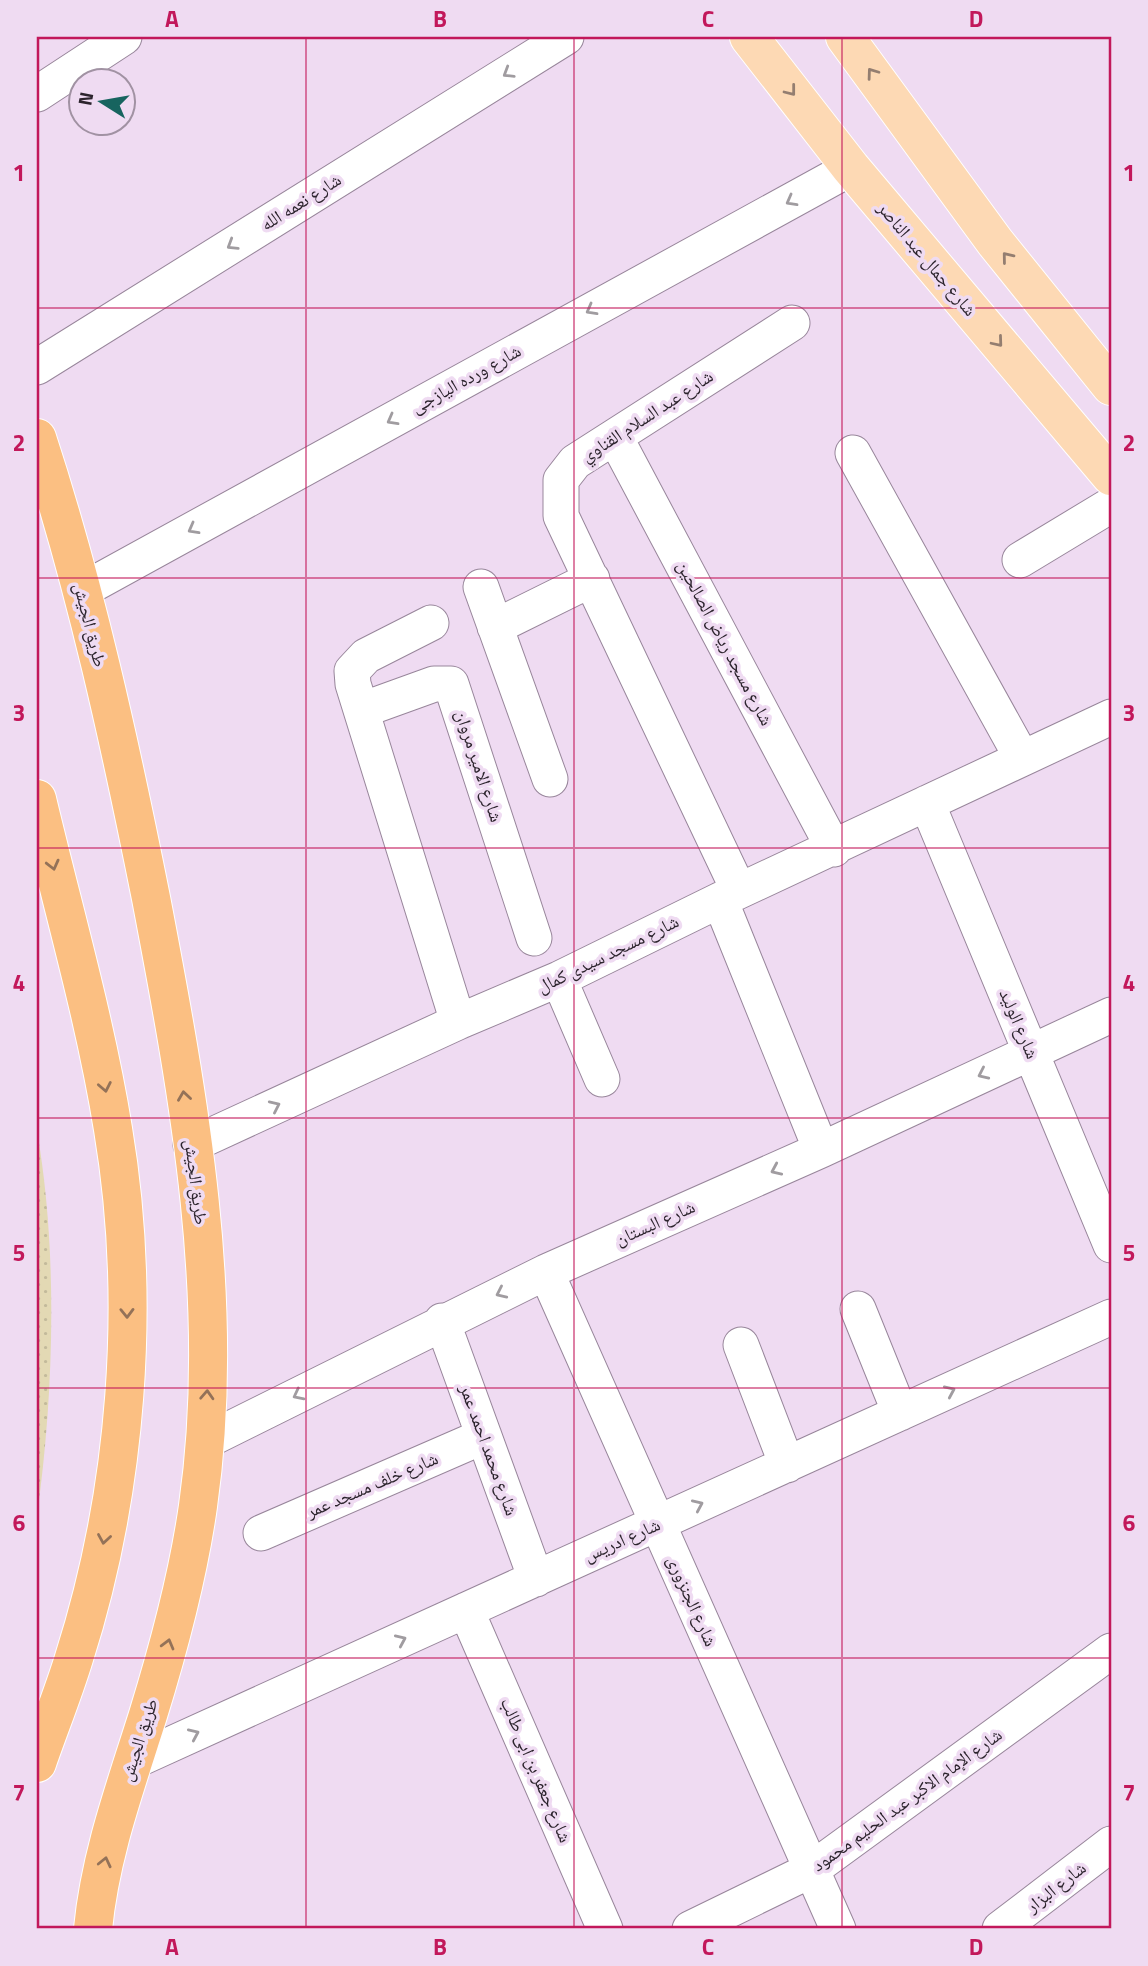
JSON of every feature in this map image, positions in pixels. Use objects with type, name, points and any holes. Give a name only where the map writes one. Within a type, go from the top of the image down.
[{"type":"highway","name":"طريق الجيش","points":[[37,438],[81,591],[144,867],[178,1052],[207,1294],[208,1368],[204,1442],[188,1566],[162,1665],[109,1841],[93,1929]]},
{"type":"highway","points":[[37,799],[89,1009],[114,1131],[125,1233],[127,1336],[119,1444],[102,1551],[75,1657],[37,1763]]},
{"type":"main road","name":"شارع جمال عبد الناصر","points":[[749,37],[851,168],[1111,476]]},
{"type":"main road","points":[[845,37],[995,242],[1111,386]]},
{"type":"street","points":[[37,94],[124,37]]},
{"type":"street","name":"شارع نعمه الله","points":[[37,367],[566,37]]},
{"type":"street","name":"شارع ورده اليازجى","points":[[81,591],[851,168]]},
{"type":"street","name":"شارع عبد السلام القناوي","points":[[792,323],[575,462],[561,480],[561,516],[592,579],[730,896],[821,1150]]},
{"type":"street","name":"شارع مسجد رياض الصالحين","points":[[615,437],[834,849]]},
{"type":"street","points":[[853,453],[1022,758]]},
{"type":"street","points":[[1020,560],[1111,505]]},
{"type":"street","points":[[495,626],[592,579]]},
{"type":"street","points":[[481,587],[550,779]]},
{"type":"street","points":[[431,623],[358,662],[352,671],[353,684],[458,1022]]},
{"type":"street","name":"شارع الامير مروان","points":[[362,710],[434,684],[451,684],[534,938]]},
{"type":"street","name":"شارع مسجد سيدى كمال","points":[[191,1145],[458,1022],[559,979],[926,803],[1111,718]]},
{"type":"street","name":"شارع الوليد","points":[[926,803],[1111,1245]]},
{"type":"street","points":[[559,979],[602,1079]]},
{"type":"street","name":"شارع البستان","points":[[204,1442],[442,1321],[546,1272],[821,1150],[1111,1015]]},
{"type":"street","name":"شارع الجنزورى","points":[[546,1272],[838,1929]]},
{"type":"street","points":[[858,1309],[900,1413]]},
{"type":"street","name":"شارع ادريس","points":[[132,1762],[1111,1317]]},
{"type":"street","name":"شارع محمد احمد عمر","points":[[442,1321],[536,1578]]},
{"type":"street","points":[[741,1345],[787,1465]]},
{"type":"street","name":"شارع خلف مسجد عمر","points":[[261,1533],[484,1436]]},
{"type":"street","name":"شارع جعفر بن ابى طالب","points":[[466,1610],[605,1929]]},
{"type":"street","name":"شارع الإمام الاكبر عبد الحليم محمود","points":[[690,1929],[811,1870],[1111,1651]]},
{"type":"street","name":"شارع البزار","points":[[1000,1929],[1111,1844]]},
{"type":"sand","points":[[37,1131],[48,1225],[51,1323],[47,1421],[37,1515]]}]
